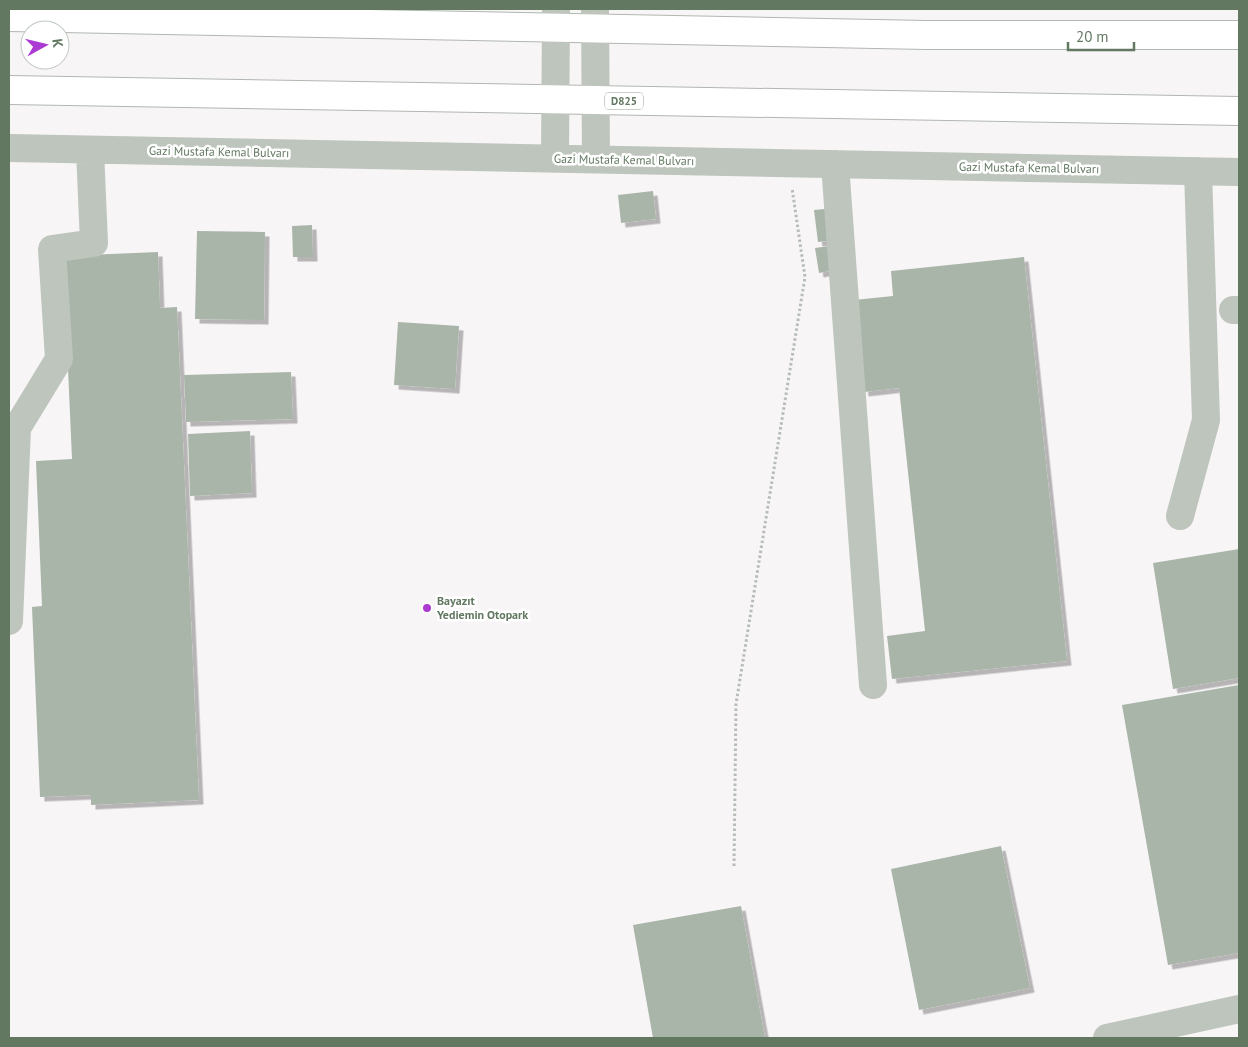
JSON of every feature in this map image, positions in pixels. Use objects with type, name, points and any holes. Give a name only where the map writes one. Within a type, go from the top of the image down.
[{"type":"highway","points":[[9,17],[556,18],[926,35],[1239,35]]},
{"type":"highway","name":"D825","points":[[9,90],[1239,111]]},
{"type":"street","points":[[555,158],[556,18]]},
{"type":"street","points":[[595,19],[596,159]]},
{"type":"street","name":"Gazi Mustafa Kemal Bulvarı","points":[[9,148],[1239,172]]},
{"type":"street","points":[[9,621],[17,428],[59,359],[52,249],[94,243],[90,150]]},
{"type":"street","points":[[836,164],[873,685]]},
{"type":"street","points":[[1180,516],[1206,420],[1198,171]]},
{"type":"street","points":[[1106,1038],[1239,1009]]},
{"type":"path","points":[[734,866],[736,704],[806,277],[788,163]]},
{"type":"building","points":[[653,191],[656,219],[621,223],[618,195]]},
{"type":"building","points":[[834,208],[838,240],[818,242],[814,210]]},
{"type":"building","points":[[312,225],[313,257],[293,257],[292,226]]},
{"type":"building","points":[[197,231],[265,232],[264,320],[195,319]]},
{"type":"building","points":[[836,245],[840,269],[819,273],[815,248]]},
{"type":"building","points":[[158,252],[160,308],[177,307],[199,800],[91,805],[91,795],[40,797],[32,607],[42,606],[36,461],[72,459],[63,256]]},
{"type":"building","points":[[1024,257],[1067,661],[892,679],[887,636],[925,631],[899,388],[864,392],[854,300],[893,296],[891,271]]},
{"type":"building","points":[[398,322],[459,326],[455,389],[394,385]]},
{"type":"building","points":[[291,372],[293,419],[186,422],[184,375]]},
{"type":"building","points":[[250,431],[252,493],[190,496],[188,434]]},
{"type":"building","points":[[1239,549],[1239,678],[1173,689],[1153,563]]},
{"type":"building","points":[[1239,685],[1239,953],[1168,965],[1122,705]]},
{"type":"building","points":[[1001,846],[1030,988],[919,1010],[891,869]]},
{"type":"building","points":[[741,906],[765,1038],[653,1038],[633,925]]},
{"type":"place","name":"Bayazıt Yediemin Otopark","points":[[427,608]]}]
